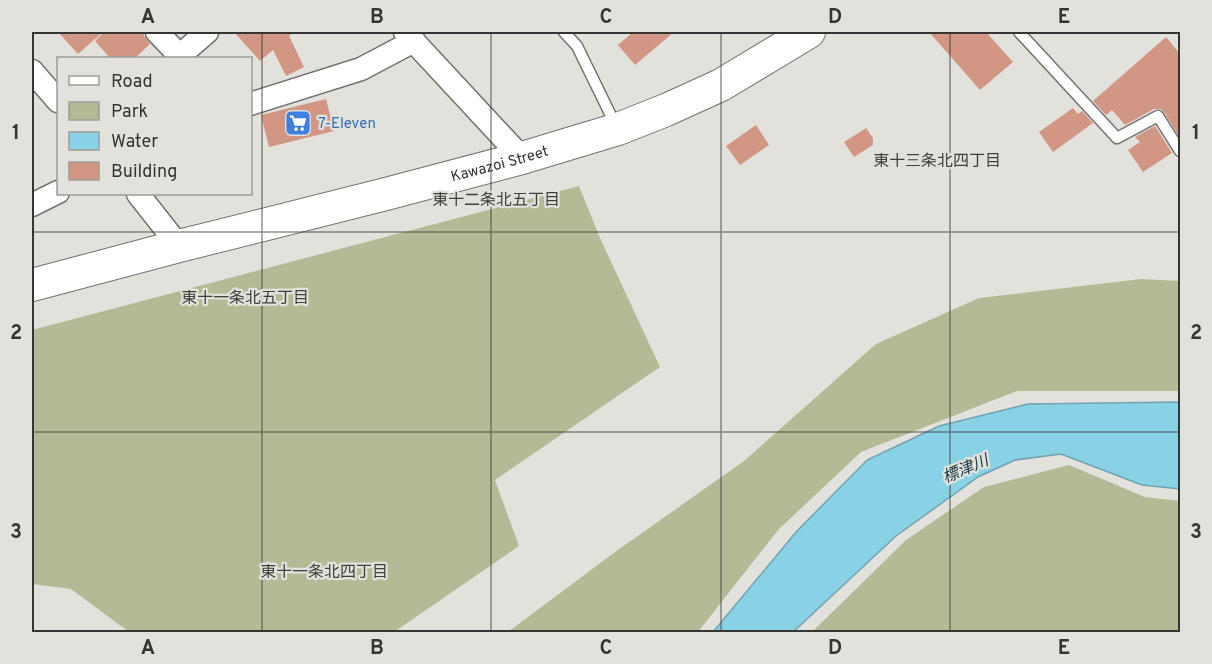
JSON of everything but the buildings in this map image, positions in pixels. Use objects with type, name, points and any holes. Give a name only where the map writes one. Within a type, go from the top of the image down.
[{"type":"street","points":[[158,32],[178,57],[207,32]]},
{"type":"street","name":"Kawazoi Street","points":[[32,285],[522,158],[618,129],[721,85],[809,32]]},
{"type":"street","points":[[252,103],[361,69],[409,36],[522,158]]},
{"type":"street","points":[[32,71],[57,100]]},
{"type":"street","points":[[32,205],[57,192]]},
{"type":"street","points":[[139,195],[179,246]]},
{"type":"lane","points":[[564,32],[577,46],[618,129]]},
{"type":"lane","points":[[1019,32],[1117,138],[1158,116],[1180,151]]},
{"type":"green space","points":[[579,186],[600,238],[660,367],[495,480],[519,546],[394,632],[129,632],[71,589],[32,584],[32,330]]},
{"type":"green space","points":[[1141,279],[1180,281],[1180,391],[1017,391],[861,452],[778,530],[698,632],[508,632],[615,552],[744,461],[876,344],[979,298]]},
{"type":"green space","points":[[1069,465],[1145,497],[1180,501],[1180,632],[812,632],[906,540],[984,487]]},
{"type":"water","name":"標津川","points":[[1180,402],[1180,489],[1142,485],[1061,454],[1015,460],[978,477],[896,536],[793,632],[713,632],[797,531],[867,460],[939,426],[1028,404]]},
{"type":"place","name":"7-Eleven","points":[[298,123]]},
{"type":"district","name":"東十三条北四丁目","points":[[937,160]]},
{"type":"district","name":"東十二条北五丁目","points":[[496,199]]},
{"type":"district","name":"東十一条北五丁目","points":[[245,297]]},
{"type":"district","name":"東十一条北四丁目","points":[[324,571]]}]
